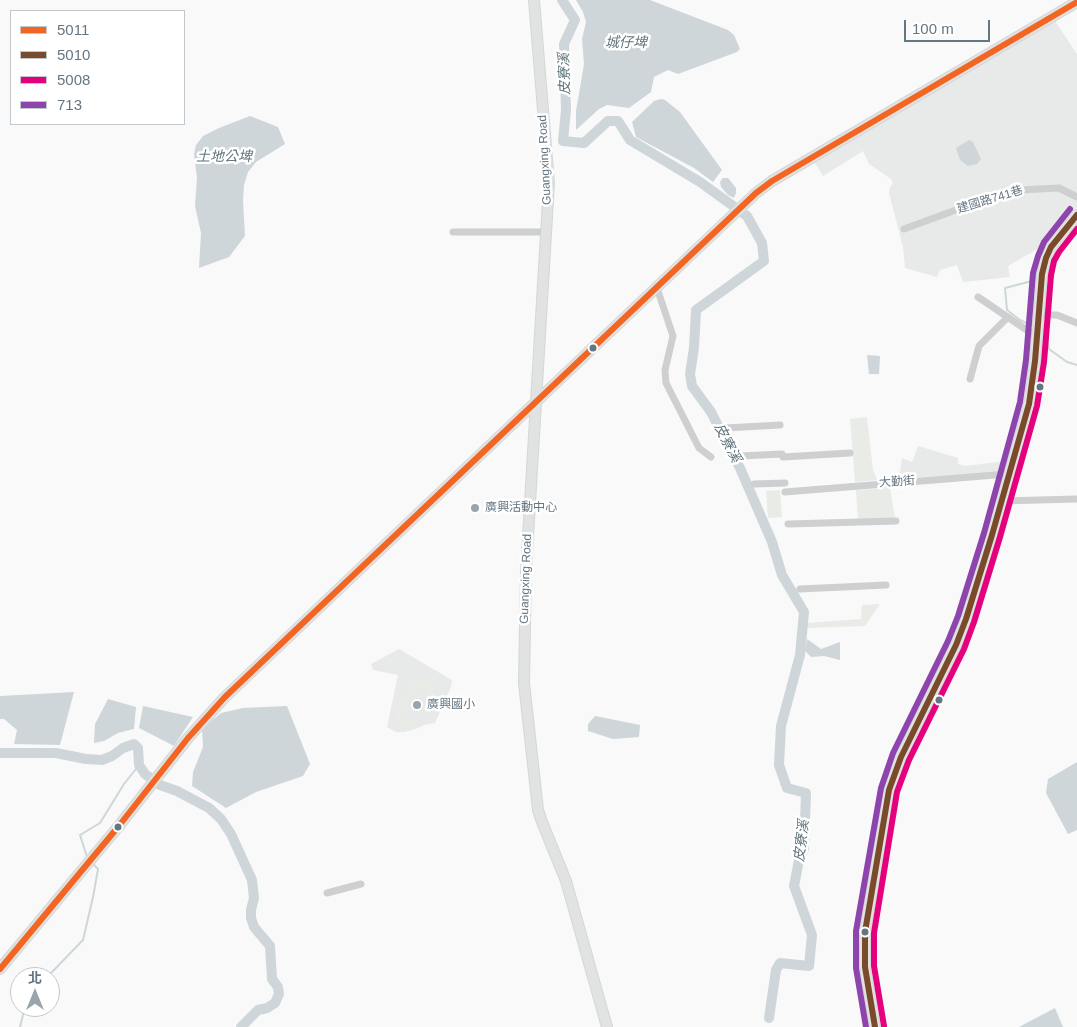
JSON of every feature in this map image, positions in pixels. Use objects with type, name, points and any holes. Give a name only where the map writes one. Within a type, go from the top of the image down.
[{"type":"street","name":"Guangxing Road","points":[[534,0],[549,183],[526,570],[523,647],[524,683],[531,754],[540,816],[566,881],[606,1027]]},
{"type":"street","points":[[0,969],[202,722],[225,697],[744,205],[772,181],[1077,2]]},
{"type":"street","name":"建國路741巷","points":[[904,229],[983,200],[1019,190],[1059,188],[1077,197]]},
{"type":"street","points":[[875,1027],[865,967],[865,932],[889,790],[900,757],[956,646],[966,619],[1029,404],[1043,271],[1052,247],[1077,214]]},
{"type":"street","points":[[453,232],[547,232]]},
{"type":"street","points":[[657,288],[673,336],[666,370],[666,384],[699,448],[711,457]]},
{"type":"street","points":[[978,297],[1008,317],[1037,327],[1057,315],[1077,323]]},
{"type":"street","points":[[970,379],[979,346],[1008,317]]},
{"type":"street","points":[[725,428],[780,425]]},
{"type":"street","points":[[740,456],[850,453]]},
{"type":"street","name":"大勤街","points":[[785,492],[1008,474]]},
{"type":"street","points":[[754,484],[784,483]]},
{"type":"street","points":[[1000,501],[1077,499]]},
{"type":"street","points":[[788,524],[896,521]]},
{"type":"street","points":[[800,589],[886,585]]},
{"type":"street","points":[[327,893],[361,884]]},
{"type":"shaded area","points":[[1055,21],[1077,54],[1077,207],[1048,243],[1008,266],[1010,277],[963,282],[957,265],[940,270],[937,277],[905,268],[903,247],[889,193],[893,183],[891,179],[869,164],[863,151],[823,176],[815,163]]},
{"type":"shaded area","points":[[867,417],[873,471],[878,480],[855,482],[850,419]]},
{"type":"shaded area","points":[[918,446],[958,458],[958,464],[965,466],[1006,461],[1002,472],[899,479],[902,458],[912,462]]},
{"type":"shaded area","points":[[890,488],[895,518],[858,520],[856,490]]},
{"type":"shaded area","points":[[780,490],[782,517],[768,518],[766,491]]},
{"type":"shaded area","points":[[880,604],[865,626],[807,628],[807,623],[861,619],[862,605]]},
{"type":"shaded area","name":"廣興國小","points":[[399,649],[452,680],[451,687],[435,723],[404,732],[396,732],[387,727],[398,675],[373,670],[371,664]]},
{"type":"shaded area","points":[[415,678],[417,682],[428,683],[434,692],[416,726],[406,728],[399,724],[394,713]],"holes":[[[424,687],[430,696],[417,719],[412,722],[405,721],[401,715],[402,710],[415,688]]]},
{"type":"water","name":"城仔埤","points":[[576,0],[650,0],[728,30],[734,35],[740,49],[737,52],[678,74],[668,70],[654,77],[651,92],[629,108],[607,105],[599,109],[576,130],[576,111],[584,64],[582,39],[586,22]]},
{"type":"water","points":[[661,99],[680,112],[722,170],[713,182],[694,168],[636,137],[632,122],[654,101]]},
{"type":"water","name":"土地公埤","points":[[250,116],[278,127],[285,144],[256,162],[248,172],[244,185],[243,201],[245,236],[229,257],[199,268],[201,233],[195,206],[197,178],[194,154],[196,145],[203,136]]},
{"type":"water","points":[[969,140],[973,142],[981,159],[977,164],[968,166],[960,160],[956,148]]},
{"type":"water","points":[[723,178],[728,178],[736,188],[734,198],[728,195],[721,187],[720,182]]},
{"type":"water","points":[[867,355],[880,356],[879,374],[869,374]]},
{"type":"water","points":[[807,639],[821,649],[840,642],[840,660],[824,656],[811,657],[805,651]]},
{"type":"water","points":[[74,692],[60,745],[14,744],[17,730],[4,719],[0,719],[0,696]]},
{"type":"water","points":[[108,699],[136,707],[134,729],[118,733],[104,741],[94,743],[95,724]]},
{"type":"water","points":[[143,706],[193,717],[174,746],[139,728]]},
{"type":"water","points":[[287,706],[310,764],[303,776],[256,792],[226,808],[192,786],[193,772],[203,747],[202,729],[221,713],[243,708]]},
{"type":"water","points":[[595,716],[640,725],[639,737],[613,739],[588,731],[588,724]]},
{"type":"water","points":[[1077,762],[1077,830],[1068,834],[1046,793],[1048,779]]},
{"type":"water","points":[[1055,1008],[1063,1027],[1019,1027]]},
{"type":"waterway","name":"皮寮溪","points":[[562,0],[575,20],[564,44],[566,110],[563,141],[584,143],[608,121],[618,121],[630,140],[700,182],[747,216],[762,243],[764,261],[696,310],[694,348],[690,374],[692,386],[711,412],[740,468],[772,542],[782,575],[804,612],[800,655],[781,726],[779,765],[787,788],[806,793],[804,849],[799,860],[794,886],[812,935],[809,966],[780,963],[776,970],[769,1018]]},
{"type":"waterway","points":[[1049,267],[1077,226]]},
{"type":"waterway","points":[[1035,327],[1020,320],[1007,310],[1005,288],[1032,281],[1037,276]]},
{"type":"waterway","points":[[1042,330],[1046,332],[1049,349],[1067,362],[1077,365]]},
{"type":"waterway","points":[[0,753],[56,753],[102,760],[134,744],[138,748],[139,765],[145,774],[160,785],[177,791],[209,808],[221,819],[231,834],[252,880],[254,898],[251,918],[254,927],[270,946],[272,979],[278,987],[279,994],[275,1003],[267,1008],[258,1010],[241,1027]]},
{"type":"waterway","points":[[87,857],[80,835],[100,823],[124,784],[139,765]]},
{"type":"waterway","points":[[57,967],[83,940],[98,869],[93,864]]},
{"type":"waterway","points":[[20,1027],[22,1017]]},
{"type":"transit line","name":"5011","points":[[0,969],[118,827],[188,738],[225,697],[756,193],[772,181],[1077,2]]},
{"type":"transit line","name":"713","points":[[866,1027],[856,968],[856,931],[881,788],[893,753],[948,641],[958,616],[984,533],[1020,402],[1026,360],[1033,273],[1044,242],[1070,209]]},
{"type":"transit line","name":"5010","points":[[875,1027],[865,967],[865,932],[889,790],[901,757],[956,645],[966,619],[1029,404],[1035,361],[1042,274],[1046,258],[1051,247],[1077,215]]},
{"type":"transit line","name":"5008","points":[[884,1026],[874,966],[874,933],[897,792],[909,760],[964,649],[974,622],[1037,406],[1044,362],[1051,275],[1054,261],[1077,229]]},
{"type":"place","name":"廣興活動中心","points":[[475,508]]},
{"type":"place","name":"廣興國小","points":[[417,705]]}]
